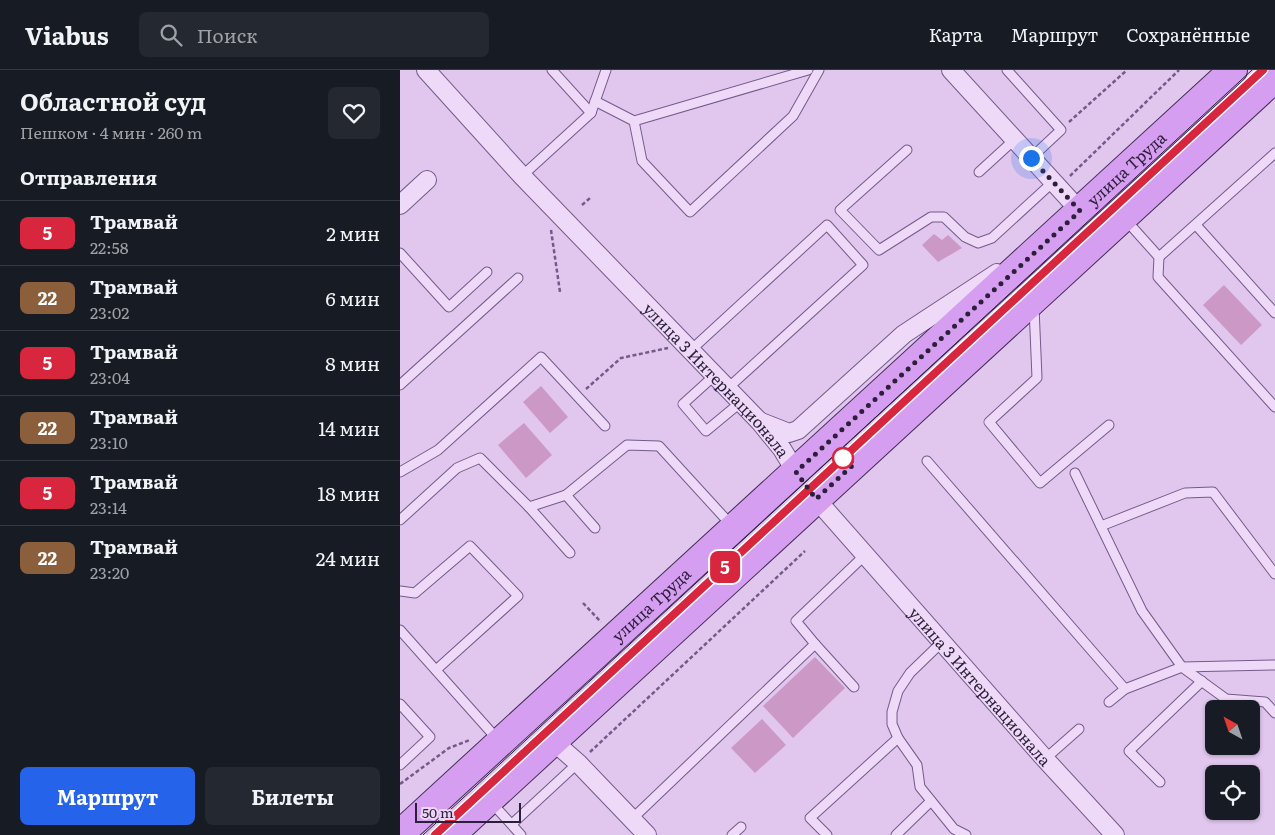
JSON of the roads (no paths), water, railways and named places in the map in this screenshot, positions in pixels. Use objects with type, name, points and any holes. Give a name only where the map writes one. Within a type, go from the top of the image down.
[{"type":"main road","name":"улица Труда","points":[[400,834],[1080,211],[1223,76]]},
{"type":"main road","name":"улица Труда","points":[[451,835],[1275,78]]},
{"type":"main road","name":"улица 3 Интернационала","points":[[796,472],[816,499]]},
{"type":"main road","points":[[529,716],[552,741]]},
{"type":"street","name":"улица 3 Интернационала","points":[[426,70],[522,176],[760,422],[782,449],[796,472]]},
{"type":"street","points":[[951,70],[1080,211]]},
{"type":"street","points":[[400,205],[427,180]]},
{"type":"street","points":[[760,422],[789,433],[798,430],[904,334],[1050,238]]},
{"type":"street","name":"улица 3 Интернационала","points":[[816,499],[1114,835]]},
{"type":"street","points":[[552,741],[578,763],[647,835]]},
{"type":"lane","points":[[552,70],[591,113]]},
{"type":"lane","points":[[522,176],[591,113],[606,70]]},
{"type":"lane","points":[[595,101],[634,120],[808,70]]},
{"type":"lane","points":[[634,120],[642,161],[690,212],[793,116],[819,70]]},
{"type":"lane","points":[[1007,70],[1060,130],[1031,158]]},
{"type":"lane","points":[[979,172],[1014,140]]},
{"type":"lane","points":[[908,150],[840,210],[878,250],[931,217],[944,217],[965,236],[978,243],[992,238],[1056,185]]},
{"type":"lane","points":[[1159,257],[1275,153]]},
{"type":"lane","points":[[1124,217],[1159,257],[1158,277],[1275,407]]},
{"type":"lane","points":[[689,347],[827,225],[863,264],[728,388]]},
{"type":"lane","points":[[1196,225],[1275,313]]},
{"type":"lane","points":[[400,253],[449,307],[487,272]]},
{"type":"lane","points":[[400,385],[518,278]]},
{"type":"lane","points":[[1034,299],[1038,378],[989,422],[1040,483],[1109,425]]},
{"type":"lane","points":[[400,472],[438,450],[541,358],[605,426]]},
{"type":"lane","points":[[715,374],[683,404],[706,431],[741,402]]},
{"type":"lane","points":[[529,507],[566,494],[627,445],[659,446],[734,528]]},
{"type":"lane","points":[[400,520],[457,468],[480,458],[529,507],[570,554]]},
{"type":"lane","points":[[927,461],[1125,689]]},
{"type":"lane","points":[[1075,473],[1142,611],[1182,667],[1226,698],[1265,702],[1275,713]]},
{"type":"lane","points":[[1101,526],[1184,493],[1213,492],[1275,574]]},
{"type":"lane","points":[[566,494],[595,528]]},
{"type":"lane","points":[[400,591],[415,593],[470,546],[518,596],[436,670]]},
{"type":"lane","points":[[854,687],[796,621],[865,555]]},
{"type":"lane","points":[[400,630],[500,742]]},
{"type":"lane","points":[[942,642],[910,673],[898,691],[892,712],[892,724],[898,738],[917,765],[920,787],[954,829],[966,835]]},
{"type":"lane","points":[[632,819],[815,644]]},
{"type":"lane","points":[[1109,702],[1125,689],[1182,667],[1275,665]]},
{"type":"lane","points":[[1160,782],[1129,751],[1202,681]]},
{"type":"lane","points":[[400,704],[430,737],[400,765]]},
{"type":"lane","points":[[1045,758],[1079,729]]},
{"type":"lane","points":[[827,835],[810,818],[898,738]]},
{"type":"lane","points":[[512,824],[578,763]]},
{"type":"lane","points":[[489,800],[521,835]]},
{"type":"lane","points":[[896,835],[931,801]]},
{"type":"lane","points":[[732,835],[744,831]]},
{"type":"tram line","points":[[423,835],[1252,70]]},
{"type":"tram line","points":[[435,835],[1263,70]]},
{"type":"tram line","name":"5","points":[[435,835],[1263,70]]}]
